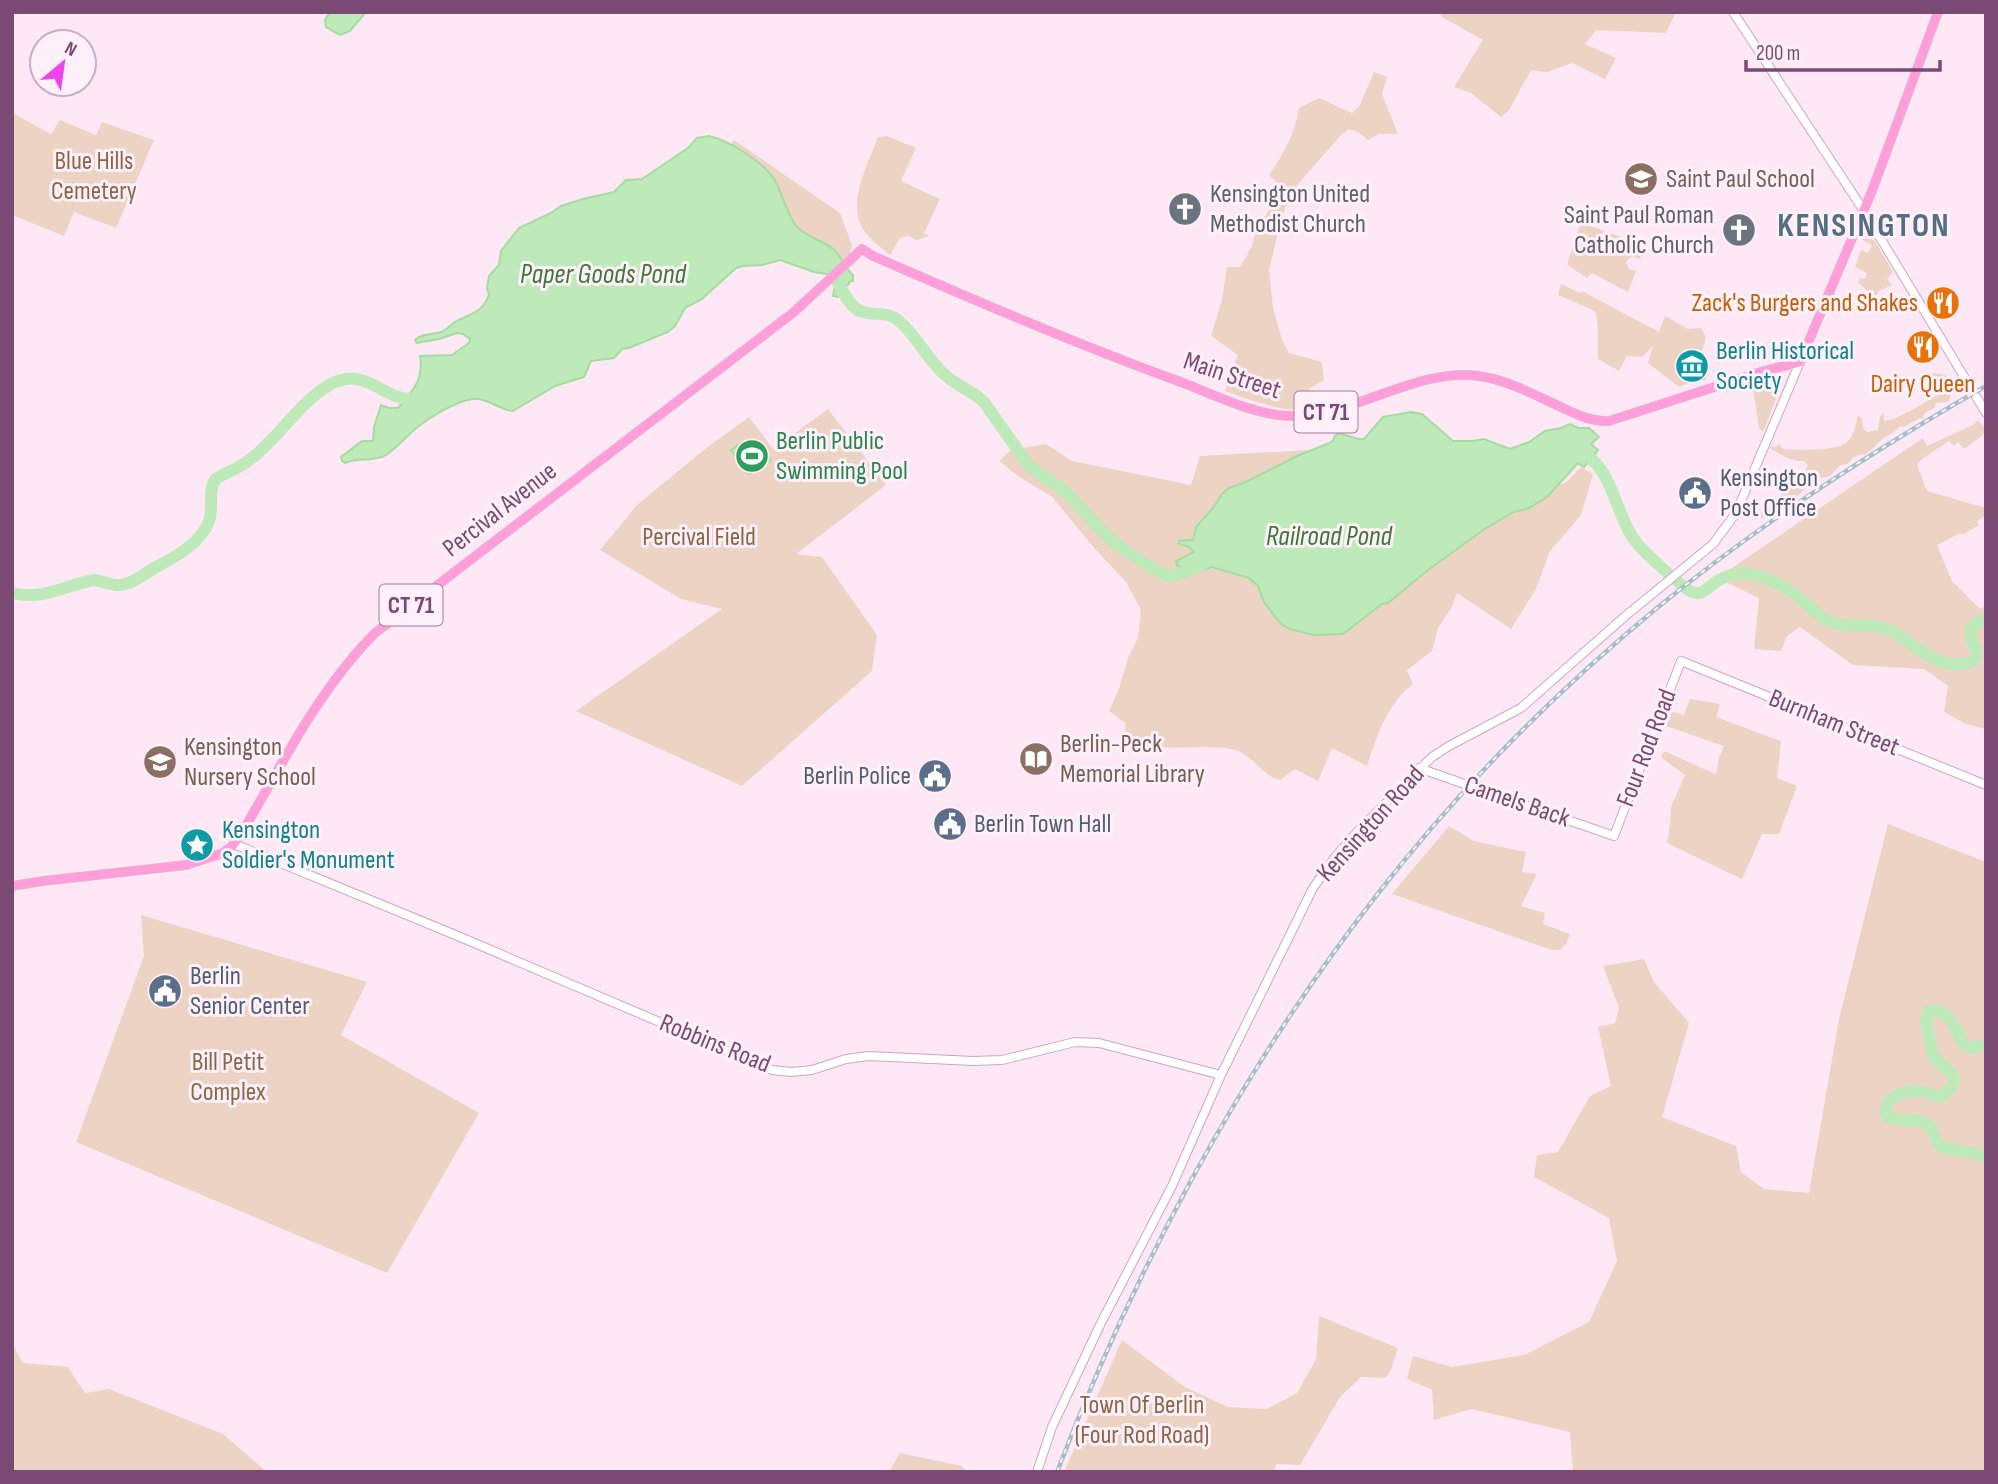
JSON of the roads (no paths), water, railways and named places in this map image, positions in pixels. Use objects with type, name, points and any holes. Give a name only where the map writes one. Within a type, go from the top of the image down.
[{"type":"main road","points":[[1800,362],[1864,211],[1938,12]]},
{"type":"main road","name":"Main Street","points":[[862,249],[1013,317],[1244,406],[1284,416],[1304,416],[1329,411],[1426,380],[1461,375],[1480,376],[1503,382],[1581,416],[1609,421],[1800,362]]},
{"type":"main road","name":"Percival Avenue","points":[[234,844],[334,679],[375,633],[776,326],[862,249]]},
{"type":"main road","points":[[12,886],[186,865],[219,854],[234,844]]},
{"type":"street","points":[[1733,12],[1864,211],[1986,412]]},
{"type":"street","name":"Kensington Road","points":[[1037,1472],[1052,1427],[1100,1325],[1172,1186],[1221,1075],[1312,888],[1359,830],[1419,768],[1449,746],[1521,708],[1623,618],[1713,544],[1736,513],[1800,362]]},
{"type":"street","name":"Burnham Street","points":[[1681,661],[1986,785]]},
{"type":"street","name":"Four Rod Road","points":[[1614,836],[1681,661]]},
{"type":"street","name":"Camels Back","points":[[1419,768],[1614,836]]},
{"type":"street","name":"Robbins Road","points":[[234,844],[772,1070],[812,1070],[846,1059],[869,1056],[1002,1060],[1075,1042],[1099,1043],[1221,1075]]},
{"type":"water","points":[[330,12],[366,12],[350,31],[340,35],[326,27],[325,20]]},
{"type":"water","name":"Paper Goods Pond","points":[[709,136],[736,147],[763,167],[775,181],[796,226],[839,255],[853,275],[853,281],[844,287],[839,297],[833,296],[835,286],[827,274],[780,260],[736,268],[702,299],[685,308],[675,326],[668,332],[622,349],[614,358],[591,361],[584,377],[555,386],[513,411],[483,400],[466,400],[424,422],[386,455],[376,459],[345,463],[342,461],[341,457],[362,441],[373,441],[381,405],[398,408],[412,391],[420,372],[420,356],[452,355],[469,343],[470,339],[457,333],[417,343],[415,340],[443,331],[475,313],[486,302],[489,295],[489,276],[499,265],[501,251],[519,228],[561,206],[614,192],[626,180],[642,179],[688,148],[697,138]]},
{"type":"water","name":"Railroad Pond","points":[[1411,412],[1422,414],[1453,441],[1484,439],[1510,449],[1529,442],[1545,431],[1570,424],[1578,428],[1589,428],[1599,437],[1591,444],[1598,450],[1584,467],[1578,463],[1547,497],[1486,528],[1343,634],[1314,635],[1290,629],[1281,624],[1264,602],[1258,586],[1249,578],[1212,567],[1194,573],[1177,565],[1176,561],[1194,552],[1179,544],[1179,541],[1193,540],[1196,527],[1229,488],[1332,442],[1339,433],[1364,439],[1383,417]]},
{"type":"water","name":"Berlin Public Swimming Pool","points":[[757,442],[771,460],[760,468],[753,460],[751,462],[757,469],[750,474],[731,450],[738,445],[744,452]]},
{"type":"waterway","points":[[833,275],[858,310],[889,316],[905,327],[944,374],[984,402],[1029,466],[1066,492],[1109,538],[1123,549],[1169,576],[1203,564]]},
{"type":"waterway","points":[[12,593],[45,594],[94,580],[113,585],[124,584],[178,555],[193,544],[205,529],[209,521],[212,488],[216,479],[254,456],[301,408],[331,384],[345,379],[357,379],[398,397],[422,397]]},
{"type":"waterway","points":[[1576,452],[1588,457],[1605,476],[1637,544],[1671,576],[1694,593],[1702,592],[1730,575],[1757,575],[1784,587],[1827,620],[1890,630],[1934,659],[1955,664],[1968,663],[1975,659],[1977,651],[1972,641],[1972,628],[1986,619]]},
{"type":"waterway","points":[[1986,1044],[1971,1048],[1966,1046],[1947,1017],[1936,1010],[1929,1011],[1926,1021],[1932,1052],[1954,1078],[1954,1083],[1941,1097],[1919,1091],[1900,1094],[1891,1099],[1885,1111],[1892,1119],[1927,1124],[1941,1147],[1986,1156]]},
{"type":"railway","points":[[1057,1472],[1087,1396],[1157,1246],[1237,1100],[1327,962],[1376,896],[1440,818],[1509,744],[1581,674],[1696,577],[1817,490],[1986,386]]},
{"type":"place","name":"Saint Paul School","points":[[1641,179]]},
{"type":"place","name":"Kensington United Methodist Church","points":[[1185,209]]},
{"type":"place","name":"Saint Paul Roman Catholic Church","points":[[1739,230]]},
{"type":"place","name":"Zack's Burgers and Shakes","points":[[1943,303]]},
{"type":"place","name":"Dairy Queen","points":[[1923,347]]},
{"type":"place","name":"Berlin Historical Society","points":[[1692,366]]},
{"type":"place","name":"Berlin Public Swimming Pool","points":[[752,456]]},
{"type":"place","name":"Kensington Post Office","points":[[1695,493]]},
{"type":"place","name":"Berlin-Peck Memorial Library","points":[[1036,759]]},
{"type":"place","name":"Kensington Nursery School","points":[[160,762]]},
{"type":"place","name":"Berlin Police","points":[[935,776]]},
{"type":"place","name":"Berlin Town Hall","points":[[950,824]]},
{"type":"place","name":"Kensington Soldier's Monument","points":[[197,845]]},
{"type":"place","name":"Berlin Senior Center","points":[[165,991]]},
{"type":"district","name":"KENSINGTON","points":[[1864,226]]},
{"type":"park label","name":"Blue Hills Cemetery","points":[[94,176]]},
{"type":"park label","name":"Percival Field","points":[[699,537]]},
{"type":"park label","name":"Bill Petit Complex","points":[[228,1077]]},
{"type":"park label","name":"Town Of Berlin (Four Rod Road)","points":[[1142,1420]]}]
